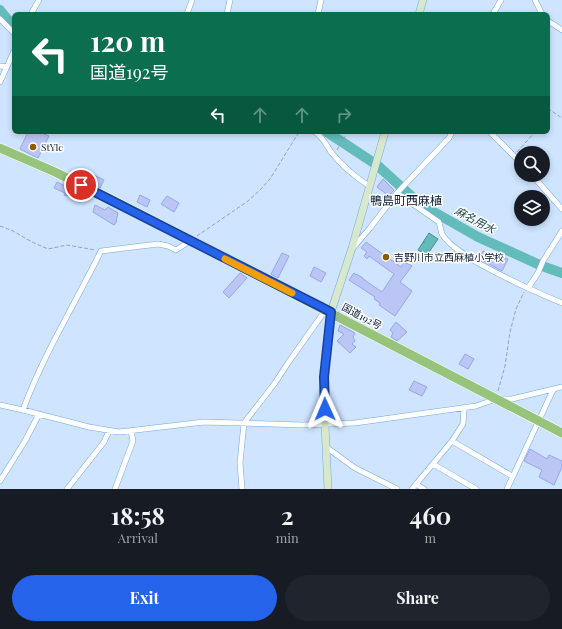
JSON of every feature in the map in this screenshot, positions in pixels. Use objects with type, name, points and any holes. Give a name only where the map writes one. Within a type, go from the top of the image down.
[{"type":"highway","name":"国道192号","points":[[0,148],[55,172],[190,241],[335,312],[562,433]]},
{"type":"main road","points":[[420,12],[423,0]]},
{"type":"main road","points":[[328,489],[324,377],[335,312],[384,134]]},
{"type":"street","points":[[32,12],[39,0]]},
{"type":"street","points":[[188,12],[192,0]]},
{"type":"street","points":[[227,12],[230,0]]},
{"type":"street","points":[[318,12],[321,0]]},
{"type":"street","points":[[494,12],[501,0]]},
{"type":"street","points":[[535,0],[541,12]]},
{"type":"street","points":[[0,19],[12,31]]},
{"type":"street","points":[[550,22],[562,30]]},
{"type":"street","points":[[0,82],[12,56]]},
{"type":"street","points":[[0,66],[7,67]]},
{"type":"street","points":[[317,134],[342,166],[369,186]]},
{"type":"street","points":[[352,248],[370,228],[397,193],[451,134]]},
{"type":"street","points":[[492,134],[514,156]]},
{"type":"street","points":[[538,182],[562,209]]},
{"type":"street","points":[[397,193],[439,222],[442,234],[456,248],[528,288],[562,303]]},
{"type":"street","points":[[528,288],[562,231]]},
{"type":"street","points":[[23,410],[43,364],[101,251],[158,244],[168,246],[176,250],[190,241]]},
{"type":"street","points":[[242,489],[240,463],[244,423],[275,383],[322,315],[335,312]]},
{"type":"street","points":[[0,405],[109,431],[119,432],[204,422],[270,425],[325,425],[376,421],[476,406],[496,399],[512,400],[562,387]]},
{"type":"street","points":[[506,489],[553,390]]},
{"type":"street","points":[[424,489],[414,487],[452,442],[463,424],[464,408]]},
{"type":"street","points":[[0,481],[40,414]]},
{"type":"street","points":[[67,489],[104,442],[109,431]]},
{"type":"street","points":[[115,489],[133,441],[131,431]]},
{"type":"street","points":[[452,442],[512,476]]},
{"type":"street","points":[[326,447],[355,468],[397,489]]},
{"type":"street","points":[[433,464],[476,489]]},
{"type":"path","points":[[550,110],[562,118]]},
{"type":"path","points":[[190,241],[248,201],[261,189],[270,179],[298,134]]},
{"type":"path","points":[[523,146],[533,134]]},
{"type":"path","points":[[339,147],[346,135]]},
{"type":"path","points":[[0,226],[13,231],[32,242],[48,248],[67,245],[101,251]]},
{"type":"path","points":[[496,399],[501,376],[505,366],[510,332],[516,309],[528,288]]},
{"type":"path","points":[[335,312],[336,321]]},
{"type":"water","points":[[429,233],[438,239],[427,255],[418,250]]},
{"type":"building","name":"StYle","points":[[27,134],[44,134],[49,136],[38,158],[20,149]]},
{"type":"building","points":[[90,173],[104,180],[100,188],[86,181]]},
{"type":"building","points":[[383,179],[394,190],[389,196],[377,187]]},
{"type":"building","points":[[57,182],[71,189],[67,196],[64,195],[65,193],[54,188]]},
{"type":"building","points":[[140,195],[150,200],[147,207],[137,202]]},
{"type":"building","points":[[167,196],[179,203],[174,212],[161,204]]},
{"type":"building","points":[[95,205],[105,210],[108,207],[118,213],[117,221],[114,225],[93,212]]},
{"type":"building","points":[[366,242],[401,267],[404,262],[412,266],[400,282],[412,291],[395,316],[379,305],[380,303],[374,299],[375,297],[349,280],[354,273],[382,292],[394,274],[369,256],[367,259],[364,256],[367,252],[361,248]]},
{"type":"building","points":[[483,251],[496,258],[499,253],[503,254],[502,257],[508,259],[502,271],[480,259]]},
{"type":"building","points":[[282,253],[289,256],[278,278],[271,274]]},
{"type":"building","points":[[314,267],[326,273],[321,282],[310,276]]},
{"type":"building","points":[[240,273],[247,278],[229,298],[223,292]]},
{"type":"building","points":[[396,322],[407,332],[397,341],[391,337],[393,333],[390,330]]},
{"type":"building","points":[[340,325],[355,333],[353,337],[355,341],[352,344],[356,347],[350,353],[337,341],[344,334],[338,331]]},
{"type":"building","points":[[465,354],[474,359],[468,369],[459,364]]},
{"type":"building","points":[[414,381],[427,387],[422,396],[409,390]]},
{"type":"building","points":[[530,449],[547,459],[549,455],[562,461],[562,467],[554,485],[539,477],[542,470],[524,461]]},
{"type":"waterway","name":"麻名用水","points":[[0,10],[12,23]]},
{"type":"waterway","name":"麻名用水","points":[[330,134],[377,165],[420,204],[478,237],[542,266],[562,273]]},
{"type":"slow traffic","points":[[225,259],[292,293]]},
{"type":"place","name":"StYle","points":[[33,147]]},
{"type":"place","name":"吉野川市立西麻植小学校","points":[[386,257]]},
{"type":"district","name":"鴨島町西麻植","points":[[406,201]]},
{"type":"route","points":[[81,185],[331,312],[324,377],[325,409]]}]
